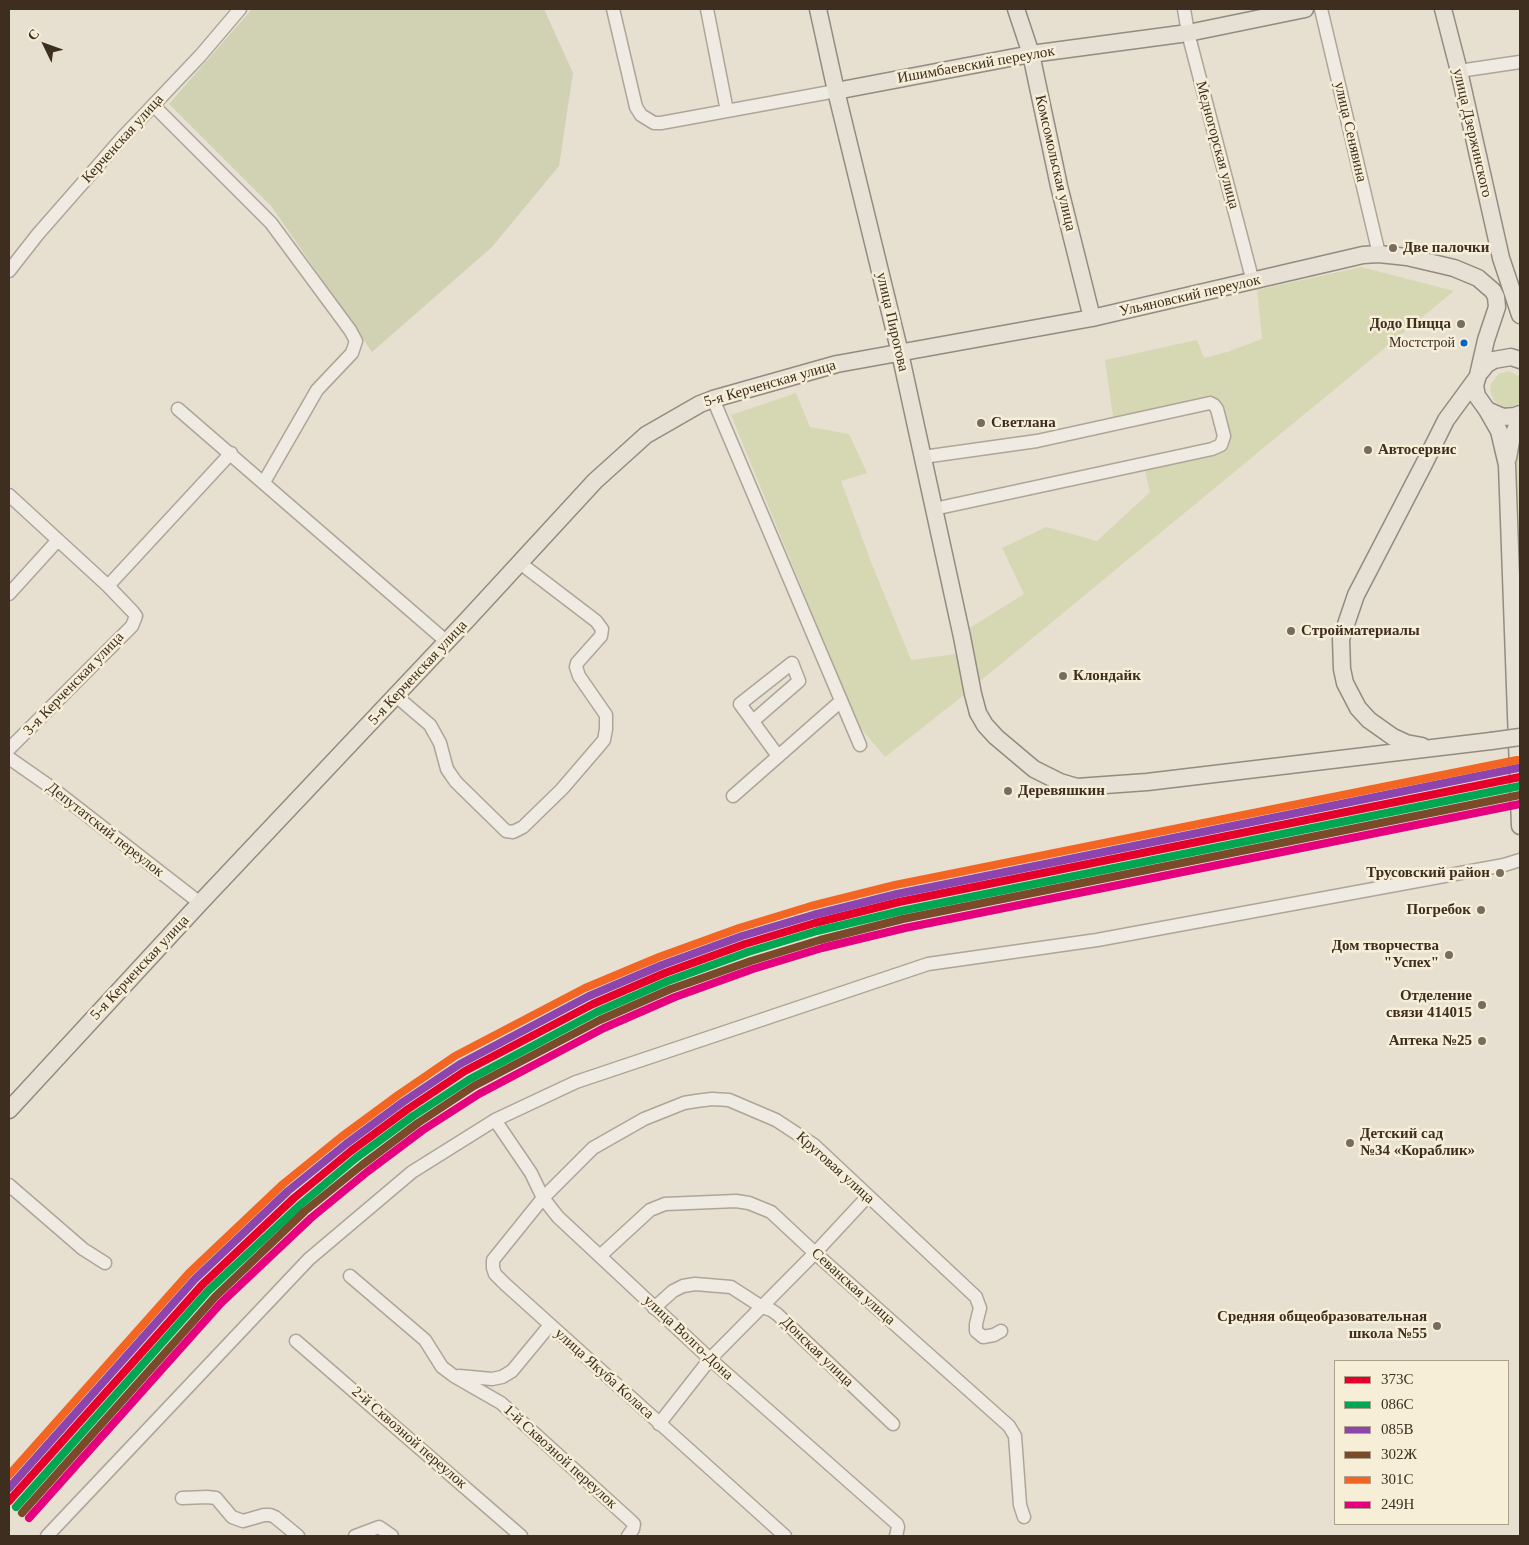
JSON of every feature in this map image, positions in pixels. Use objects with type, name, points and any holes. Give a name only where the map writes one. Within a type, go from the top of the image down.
[{"type":"main road","name":"улица Пирогова","points":[[818,9],[836,92],[900,353],[962,637],[972,694],[978,713],[985,725],[996,737],[1034,769],[1060,782],[1077,787],[1147,782],[1442,747]]},
{"type":"main road","name":"Комсомольская улица","points":[[1016,9],[1031,54],[1058,186],[1092,318]]},
{"type":"main road","name":"Ишимбаевский переулок","points":[[836,92],[1031,54],[1188,33],[1305,9]]},
{"type":"main road","name":"улица Дзержинского","points":[[1443,9],[1459,71],[1501,258],[1520,315]]},
{"type":"main road","name":"Ульяновский переулок","points":[[900,353],[1092,318],[1363,255],[1380,254],[1407,257],[1454,268],[1478,278],[1495,293],[1497,307]]},
{"type":"main road","points":[[1497,307],[1486,340],[1475,386],[1477,396],[1498,431],[1507,465]]},
{"type":"main road","name":"5-я Керченская улица","points":[[9,1110],[595,481],[633,446],[669,420],[713,399],[838,364],[900,353]]},
{"type":"main road","points":[[1520,360],[1511,357],[1494,360],[1482,369],[1446,420],[1356,595],[1341,639],[1342,669],[1345,683],[1358,708],[1393,737],[1406,743],[1442,747],[1520,737]]},
{"type":"main road","points":[[1487,410],[1502,417],[1520,414]]},
{"type":"main road","points":[[1520,418],[1511,441],[1507,465],[1520,826]]},
{"type":"street","name":"Керченская улица","points":[[9,272],[38,234],[153,105],[200,56],[240,9]]},
{"type":"street","name":"Ишимбаевский переулок","points":[[613,9],[636,107],[641,115],[648,120],[661,123],[836,92]]},
{"type":"street","points":[[707,9],[727,111]]},
{"type":"street","name":"Медногорская улица","points":[[1184,9],[1188,33],[1253,282]]},
{"type":"street","name":"улица Сенявина","points":[[1321,9],[1380,254]]},
{"type":"street","points":[[1459,71],[1520,62]]},
{"type":"street","points":[[153,105],[271,223],[350,330],[356,341],[352,354],[318,390],[264,482]]},
{"type":"street","points":[[1497,307],[1501,258]]},
{"type":"street","points":[[713,399],[860,745]]},
{"type":"street","points":[[922,457],[1037,441],[1210,403],[1217,409],[1224,436],[1221,445],[1212,450],[934,509]]},
{"type":"street","points":[[178,409],[447,642]]},
{"type":"street","points":[[9,495],[108,586],[231,453]]},
{"type":"street","points":[[9,594],[58,540]]},
{"type":"street","points":[[396,696],[430,725],[440,743],[447,769],[451,776],[506,831],[513,832],[522,827],[562,789],[604,740],[606,715],[579,676],[576,667],[601,636],[602,629],[596,621],[520,563]]},
{"type":"street","name":"3-я Керченская улица","points":[[9,749],[135,622],[136,616],[133,612],[108,586]]},
{"type":"street","points":[[753,721],[799,681],[792,663],[740,704],[778,756]]},
{"type":"street","points":[[733,796],[841,701]]},
{"type":"street","name":"Депутатский переулок","points":[[9,758],[52,788],[200,903]]},
{"type":"street","points":[[47,1536],[309,1259],[412,1172],[495,1120],[576,1082],[928,964],[1098,940],[1494,867],[1520,860]]},
{"type":"street","name":"Круговая улица","points":[[543,1198],[593,1148],[644,1119],[684,1104],[712,1099],[729,1100],[776,1120],[814,1145],[976,1297],[980,1308],[976,1331],[982,1337],[994,1335],[1001,1331]]},
{"type":"street","name":"улица Волго-Дона","points":[[495,1120],[531,1173],[543,1198],[558,1217],[710,1360],[897,1524],[896,1536]]},
{"type":"street","points":[[9,1186],[83,1249],[105,1262]]},
{"type":"street","points":[[659,1424],[710,1360],[815,1254],[868,1196]]},
{"type":"street","name":"улица Якуба Коласа","points":[[543,1198],[492,1260],[493,1268],[500,1280],[785,1536]]},
{"type":"street","name":"Севанская улица","points":[[600,1256],[655,1207],[665,1204],[736,1201],[748,1202],[771,1212],[815,1254],[1009,1426],[1016,1436],[1020,1505],[1024,1517]]},
{"type":"street","name":"1-й Сквозной переулок","points":[[350,1276],[424,1340],[442,1366],[454,1376],[501,1402],[634,1524],[634,1528],[628,1536]]},
{"type":"street","name":"Донская улица","points":[[654,1308],[673,1291],[683,1286],[695,1284],[730,1287],[777,1314],[893,1424]]},
{"type":"street","points":[[454,1376],[492,1378],[502,1377],[512,1372],[550,1325]]},
{"type":"street","name":"2-й Сквозной переулок","points":[[296,1340],[521,1536]]},
{"type":"street","points":[[182,1498],[216,1498],[232,1517],[243,1521],[270,1515],[298,1536]]},
{"type":"street","points":[[355,1536],[379,1527],[392,1536]]},
{"type":"green space","points":[[252,9],[544,9],[573,73],[559,166],[492,247],[372,352],[272,207],[169,104]]},
{"type":"green space","points":[[1361,267],[1454,291],[978,683],[968,629],[1024,594],[1002,548],[1046,527],[1097,541],[1150,492],[1144,467],[1229,447],[1218,405],[1115,430],[1105,360],[1197,340],[1204,358],[1227,352],[1262,339],[1257,290]]},
{"type":"green space","points":[[1509,371],[1520,377],[1520,402],[1515,406],[1504,407],[1494,401],[1490,390],[1491,384],[1498,374]]},
{"type":"green space","points":[[796,393],[810,427],[849,434],[867,473],[841,481],[871,562],[911,660],[956,654],[964,695],[885,757],[858,725],[731,415]]},
{"type":"green space","points":[[1520,447],[1520,670],[1515,451]]},
{"type":"transit line","name":"301С","points":[[9,1475],[189,1273],[283,1184],[341,1137],[455,1056],[585,988],[659,957],[739,928],[811,906],[895,885],[1517,760]]},
{"type":"transit line","name":"085В","points":[[9,1488],[195,1279],[288,1191],[346,1144],[403,1102],[460,1064],[589,996],[662,965],[742,936],[813,915],[897,894],[1518,768]]},
{"type":"transit line","name":"373C","points":[[9,1501],[202,1285],[294,1198],[351,1151],[408,1109],[465,1071],[593,1004],[665,973],[745,944],[815,923],[899,902],[1520,777]]},
{"type":"transit line","name":"086С","points":[[16,1507],[208,1291],[300,1205],[356,1158],[413,1116],[470,1079],[597,1012],[668,981],[748,952],[817,931],[901,911],[1520,786]]},
{"type":"transit line","name":"302Ж","points":[[22,1513],[215,1297],[305,1211],[418,1123],[474,1086],[600,1020],[671,989],[751,961],[820,940],[903,919],[1520,795]]},
{"type":"transit line","name":"249Н","points":[[29,1518],[221,1303],[311,1218],[367,1172],[423,1130],[479,1094],[604,1028],[675,997],[753,969],[822,948],[905,928],[1520,804]]},
{"type":"place","name":"Две палочки","points":[[1393,248]]},
{"type":"place","name":"Додо Пицца","points":[[1461,324]]},
{"type":"place","name":"Мостстрой","points":[[1464,343]]},
{"type":"place","name":"Светлана","points":[[981,423]]},
{"type":"place","name":"Автосервис","points":[[1368,450]]},
{"type":"place","name":"Стройматериалы","points":[[1291,631]]},
{"type":"place","name":"Клондайк","points":[[1063,676]]},
{"type":"place","name":"Деревяшкин","points":[[1008,791]]},
{"type":"place","name":"Трусовский район","points":[[1500,873]]},
{"type":"place","name":"Погребок","points":[[1481,910]]},
{"type":"place","name":"Дом творчества \"Успех\"","points":[[1449,955]]},
{"type":"place","name":"Отделение связи 414015","points":[[1482,1005]]},
{"type":"place","name":"Аптека №25","points":[[1482,1041]]},
{"type":"place","name":"Детский сад №34 «Кораблик»","points":[[1350,1143]]},
{"type":"place","name":"Средняя общеобразовательная школа №55","points":[[1437,1326]]}]
